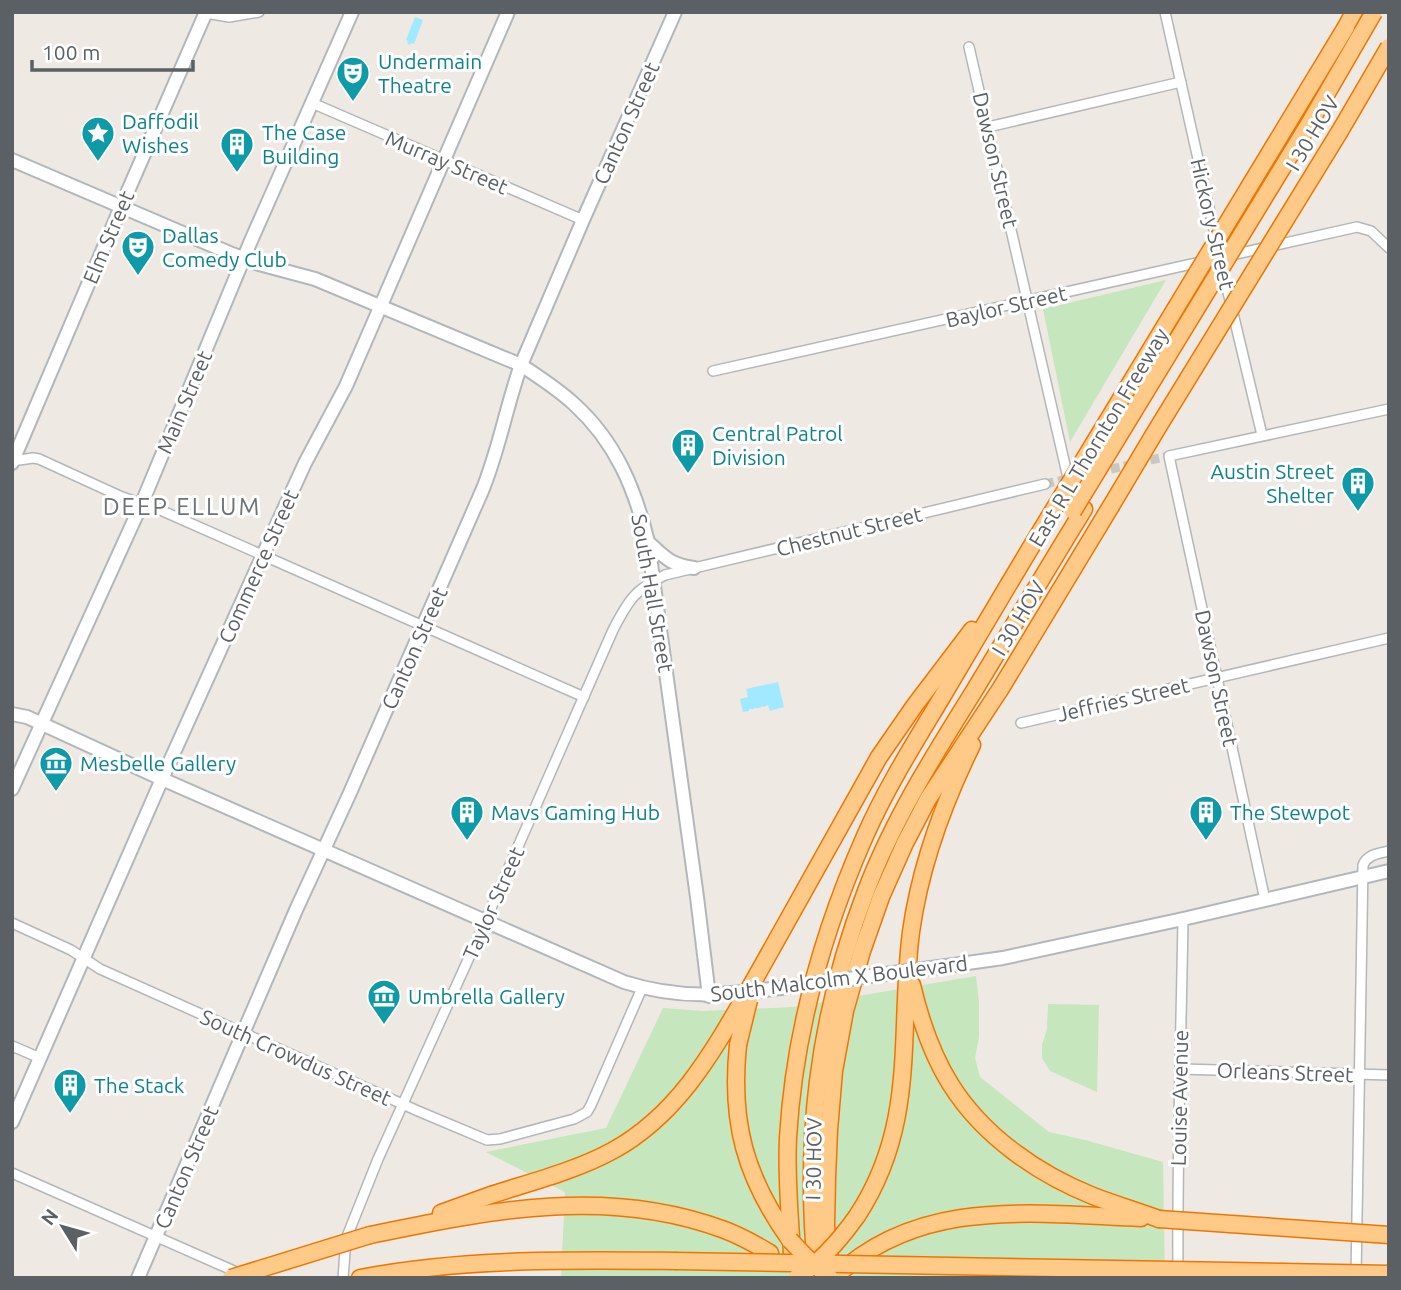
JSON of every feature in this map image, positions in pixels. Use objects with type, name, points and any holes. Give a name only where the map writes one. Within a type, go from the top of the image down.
[{"type":"highway","name":"I 30 HOV","points":[[817,1278],[811,1199],[813,1117],[823,1041],[842,963],[871,878],[905,807],[933,757],[1374,12]]},
{"type":"highway","name":"I 30 HOV","points":[[806,1278],[803,1165],[810,1077],[822,1006],[849,914],[883,834],[903,796],[1276,195],[1382,12]]},
{"type":"highway","name":"East R L Thornton Freeway","points":[[795,1278],[788,1180],[788,1138],[794,1077],[822,953],[866,834],[919,736],[1350,17]]},
{"type":"highway","points":[[832,1278],[826,1226],[834,1070],[845,1012],[862,951],[881,897],[905,843],[928,799],[1002,688],[1389,47]]},
{"type":"highway","points":[[231,1278],[443,1213],[575,1167],[626,1143],[658,1119],[685,1091],[708,1059],[879,757],[908,714],[1018,569]]},
{"type":"highway","points":[[795,1278],[824,1255],[842,1236],[867,1202],[883,1170],[897,1123],[911,933],[927,858],[944,808],[1002,688]]},
{"type":"highway","points":[[908,969],[918,1009],[951,1085],[993,1134],[1042,1170],[1093,1196],[1159,1219]]},
{"type":"highway","points":[[752,984],[738,1045],[736,1072],[736,1104],[741,1140],[757,1183],[776,1219],[806,1257],[832,1278]]},
{"type":"highway","points":[[370,1235],[495,1211],[570,1205],[626,1207],[677,1216],[725,1230],[770,1253],[806,1278]]},
{"type":"highway","points":[[832,1278],[865,1252],[901,1235],[939,1221],[978,1215],[1016,1213],[1159,1219],[1389,1235]]},
{"type":"highway","points":[[360,1278],[452,1264],[542,1260],[1389,1274]]},
{"type":"main road","name":"Main Street","points":[[12,789],[142,503],[243,258],[352,12]]},
{"type":"main road","name":"Commerce Street","points":[[12,1122],[263,555],[305,463],[346,386],[508,12]]},
{"type":"main road","name":"Canton Street","points":[[138,1278],[494,464],[521,365],[675,12]]},
{"type":"main road","name":"Elm Street","points":[[13,462],[206,13]]},
{"type":"main road","name":"South Hall Street","points":[[12,160],[243,258],[315,279],[521,365],[576,406],[604,438],[629,480],[648,542],[709,996]]},
{"type":"main road","points":[[648,542],[665,559],[694,568]]},
{"type":"main road","name":"South Malcolm X Boulevard","points":[[12,714],[27,717],[624,982],[684,995],[709,996],[780,988],[1003,958],[1389,871]]},
{"type":"street","points":[[206,13],[229,17],[259,12]]},
{"type":"street","name":"Hickory Street","points":[[1164,12],[1262,435]]},
{"type":"street","name":"Dawson Street","points":[[969,47],[1068,478]]},
{"type":"street","points":[[988,127],[1181,82]]},
{"type":"street","name":"Murray Street","points":[[312,103],[583,220]]},
{"type":"street","name":"Baylor Street","points":[[713,371],[1357,227],[1371,231],[1389,248]]},
{"type":"street","points":[[1262,435],[1389,409]]},
{"type":"street","name":"Dawson Street","points":[[1262,435],[1169,456],[1265,900]]},
{"type":"street","points":[[13,462],[33,458],[39,460],[584,696]]},
{"type":"street","name":"Chestnut Street","points":[[653,580],[1045,484]]},
{"type":"street","name":"Taylor Street","points":[[343,1278],[350,1227],[612,630],[635,594],[653,580]]},
{"type":"street","name":"Jeffries Street","points":[[1021,723],[1389,638]]},
{"type":"street","points":[[1356,1278],[1368,876],[1363,865],[1366,858],[1389,851]]},
{"type":"street","name":"Louise Avenue","points":[[1178,1278],[1177,1151],[1183,919]]},
{"type":"street","name":"South Crowdus Street","points":[[12,923],[71,950],[100,969],[487,1140],[537,1130],[574,1119],[587,1112],[642,988]]},
{"type":"street","points":[[12,1046],[40,1058]]},
{"type":"street","name":"Orleans Street","points":[[1181,1069],[1389,1075]]},
{"type":"street","points":[[12,1173],[249,1276],[260,1276],[345,1249]]},
{"type":"green space","points":[[1166,280],[1070,442],[1043,309]]},
{"type":"green space","points":[[976,976],[979,1037],[975,1058],[980,1077],[1049,1132],[1163,1162],[1165,1278],[561,1278],[565,1192],[486,1152],[606,1128],[663,1008],[703,1011],[793,1007]]},
{"type":"green space","points":[[1048,1004],[1099,1005],[1097,1092],[1050,1071],[1042,1058]]},
{"type":"water","points":[[415,17],[423,20],[414,44],[410,45],[406,40]]},
{"type":"water","points":[[778,682],[784,707],[770,711],[768,705],[743,712],[740,699],[748,697],[746,689]]},
{"type":"tunnel","points":[[1045,484],[1169,456]]},
{"type":"place","name":"Undermain Theatre","points":[[353,103]]},
{"type":"place","name":"Daffodil Wishes","points":[[98,163]]},
{"type":"place","name":"The Case Building","points":[[237,174]]},
{"type":"place","name":"Dallas Comedy Club","points":[[138,277]]},
{"type":"place","name":"Central Patrol Division","points":[[688,475]]},
{"type":"place","name":"Austin Street Shelter","points":[[1358,513]]},
{"type":"place","name":"Mesbelle Gallery","points":[[56,793]]},
{"type":"place","name":"Mavs Gaming Hub","points":[[467,842]]},
{"type":"place","name":"The Stewpot","points":[[1206,842]]},
{"type":"place","name":"Umbrella Gallery","points":[[384,1026]]},
{"type":"place","name":"The Stack","points":[[70,1115]]},
{"type":"district","name":"DEEP ELLUM","points":[[182,506]]}]
